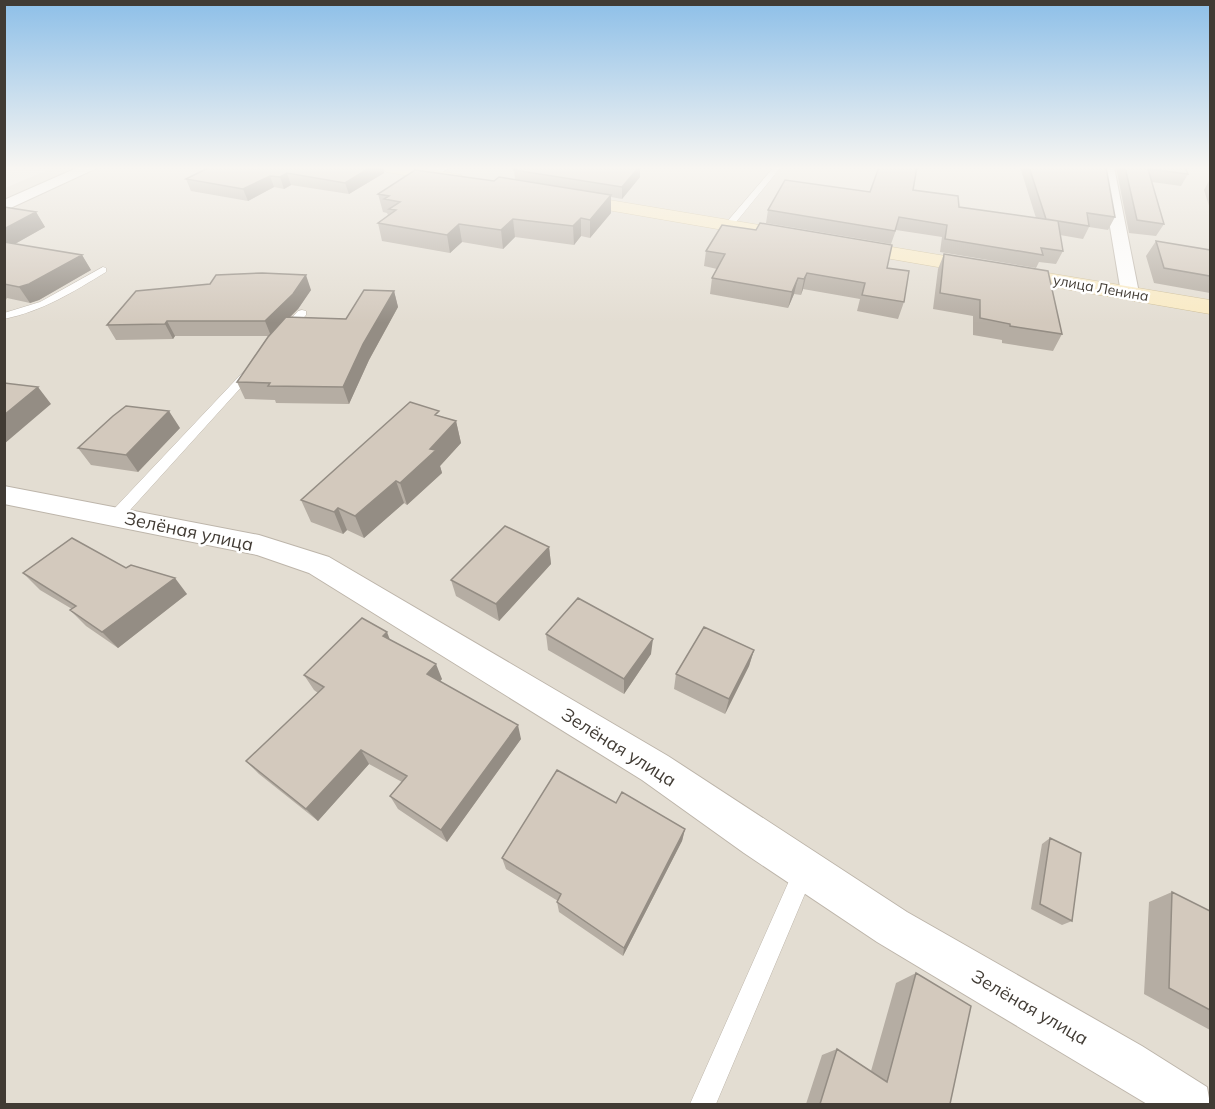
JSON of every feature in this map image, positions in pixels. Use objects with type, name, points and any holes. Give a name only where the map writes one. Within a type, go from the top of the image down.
[{"type":"street","name":"улица Ленина","points":[[691,219],[1210,307]]},
{"type":"street","points":[[1116,219],[1130,293]]},
{"type":"street","name":"Зелёная улица","points":[[4,495],[117,515],[259,545],[319,565],[655,768],[892,927],[1125,1063],[1190,1104]]},
{"type":"lane","points":[[729,225],[734,219]]},
{"type":"lane","points":[[4,316],[28,311],[47,303],[103,270]]},
{"type":"lane","points":[[279,339],[302,313]]},
{"type":"lane","points":[[117,515],[256,364]]},
{"type":"lane","points":[[703,1104],[804,870]]},
{"type":"shaded area","points":[[5,219],[1210,219],[1210,1104],[5,1104]]},
{"type":"building","points":[[4,219],[23,219],[4,229]]},
{"type":"building","points":[[384,219],[580,219],[573,226],[513,219],[501,230],[459,224],[447,235],[378,223]]},
{"type":"building","points":[[821,219],[898,219],[895,231]]},
{"type":"building","points":[[910,219],[1042,219],[1058,221],[1063,251],[1041,248],[1043,255],[945,239],[947,225]]},
{"type":"building","points":[[1046,219],[1088,219],[1089,226]]},
{"type":"building","points":[[1162,219],[1164,224],[1137,220]]},
{"type":"building","points":[[760,223],[892,245],[887,268],[909,271],[904,302],[862,295],[865,283],[807,273],[804,279],[798,278],[792,292],[712,278],[725,254],[706,251],[722,225],[756,230]]},
{"type":"building","points":[[1156,241],[1210,250],[1210,276],[1164,268]]},
{"type":"building","points":[[4,242],[82,255],[29,284],[19,287],[4,284]]},
{"type":"building","points":[[944,254],[1048,271],[1062,334],[1010,326],[1010,324],[980,318],[980,300],[940,293]]},
{"type":"building","points":[[262,273],[306,275],[293,294],[265,321],[167,321],[165,324],[107,325],[136,291],[210,284],[216,275]]},
{"type":"building","points":[[364,290],[394,291],[363,344],[343,387],[268,386],[270,383],[237,382],[268,337],[286,317],[346,319]]},
{"type":"building","points":[[4,383],[38,387],[4,415]]},
{"type":"building","points":[[410,402],[439,411],[435,415],[456,421],[430,449],[436,450],[400,483],[396,481],[355,516],[338,508],[334,512],[301,500]]},
{"type":"building","points":[[126,406],[169,411],[126,455],[78,448],[113,416]]},
{"type":"building","points":[[505,526],[549,547],[496,604],[451,580]]},
{"type":"building","points":[[72,538],[126,568],[131,565],[175,578],[102,632],[70,610],[76,606],[23,573]]},
{"type":"building","points":[[578,598],[653,639],[624,679],[546,634]]},
{"type":"building","points":[[362,618],[387,632],[383,636],[436,664],[427,674],[518,725],[441,830],[390,796],[407,776],[361,750],[306,809],[246,761],[324,687],[304,675]]},
{"type":"building","points":[[704,627],[754,650],[729,699],[676,674]]},
{"type":"building","points":[[557,770],[616,803],[622,792],[685,829],[624,948],[557,902],[561,894],[502,858]]},
{"type":"building","points":[[1050,838],[1081,853],[1072,921],[1040,904]]},
{"type":"building","points":[[1172,892],[1210,911],[1210,1010],[1169,988]]},
{"type":"building","points":[[916,973],[971,1006],[950,1104],[820,1104],[837,1049],[887,1082]]}]
